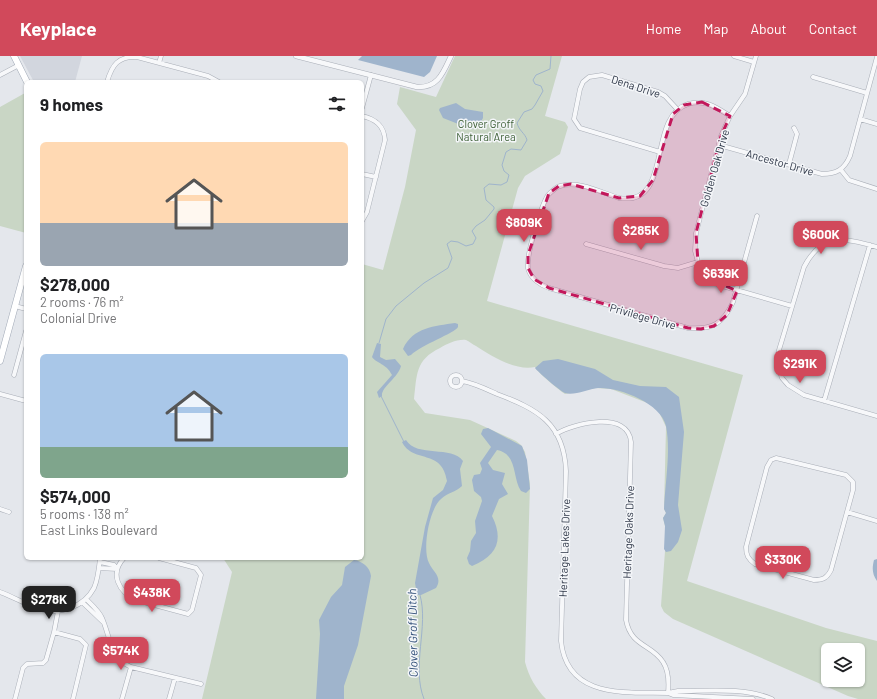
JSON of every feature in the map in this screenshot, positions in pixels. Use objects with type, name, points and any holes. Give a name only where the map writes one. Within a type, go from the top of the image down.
[{"type":"main road","points":[[14,56],[26,80]]},
{"type":"main road","points":[[0,361],[24,273]]},
{"type":"street","points":[[159,63],[161,56]]},
{"type":"street","points":[[296,56],[424,88],[437,82],[442,76],[451,56]]},
{"type":"street","points":[[734,56],[754,62]]},
{"type":"street","name":"Golden Oak Drive","points":[[698,262],[695,251],[695,238],[719,145],[730,116],[745,94],[756,56]]},
{"type":"street","points":[[108,80],[111,69],[120,60],[128,57],[137,57],[208,76],[215,80]]},
{"type":"street","points":[[877,57],[850,156],[841,170],[849,180],[877,189]]},
{"type":"street","points":[[0,75],[19,65]]},
{"type":"street","points":[[364,101],[371,75]]},
{"type":"street","name":"Dena Drive","points":[[660,152],[585,130],[576,124],[574,110],[580,89],[583,82],[589,77],[602,75],[658,92],[665,96],[677,109]]},
{"type":"street","points":[[813,77],[867,93]]},
{"type":"street","points":[[660,152],[670,120],[677,109],[693,102],[702,102],[711,104],[730,116]]},
{"type":"street","points":[[364,116],[378,123],[383,131],[385,140],[367,212],[364,217]]},
{"type":"street","points":[[860,119],[877,124]]},
{"type":"street","points":[[789,164],[797,134],[794,128]]},
{"type":"street","name":"Ancestor Drive","points":[[719,145],[822,174],[832,174],[841,170]]},
{"type":"street","name":"Privilege Drive","points":[[660,152],[653,180],[646,192],[640,196],[626,199],[619,198],[571,184],[559,186],[549,193],[543,204],[528,255],[528,268],[534,279],[542,286],[688,328],[701,329],[714,326],[727,315],[737,291],[757,216]]},
{"type":"street","points":[[364,174],[376,177]]},
{"type":"street","points":[[877,247],[843,239],[834,240],[818,247],[804,266],[779,350],[779,369],[782,378],[796,391],[824,401],[877,416]]},
{"type":"street","points":[[586,244],[664,266],[678,268],[698,262],[710,279],[719,284],[737,291],[792,306]]},
{"type":"street","points":[[824,401],[870,245]]},
{"type":"street","points":[[15,306],[24,308]]},
{"type":"street","points":[[14,375],[24,341]]},
{"type":"street","name":"Heritage Lakes Drive","points":[[462,382],[529,407],[546,420],[556,434],[564,451],[566,464],[561,636],[566,660],[578,677],[598,689],[610,692],[668,693],[678,690],[743,692],[760,694],[772,699]]},
{"type":"street","points":[[0,394],[24,400]]},
{"type":"street","name":"Heritage Oaks Drive","points":[[556,434],[577,424],[588,423],[617,424],[625,428],[628,433],[631,442],[626,620],[629,631],[634,638],[662,661],[668,675],[668,693]]},
{"type":"street","points":[[776,458],[848,476],[852,479],[853,486],[847,512],[831,570],[828,576],[822,580],[814,580],[755,564],[749,560],[746,554],[746,547],[767,467],[771,460],[776,458]]},
{"type":"street","points":[[0,510],[9,512]]},
{"type":"street","points":[[847,512],[877,521]]},
{"type":"street","points":[[0,592],[39,609],[58,611],[68,609],[84,600],[94,589],[100,560],[114,565],[117,569]]},
{"type":"street","points":[[123,560],[117,569],[116,579],[119,588],[128,596],[136,600],[188,614],[192,610],[201,579],[199,571],[165,560]]},
{"type":"street","points":[[99,568],[117,569]]},
{"type":"street","points":[[84,600],[102,617],[113,653],[121,662],[131,667],[200,684]]},
{"type":"street","points":[[15,699],[23,668],[27,664],[43,663],[54,632],[58,611]]},
{"type":"street","points":[[54,632],[80,639],[86,645],[73,699]]},
{"type":"street","points":[[122,699],[131,667]]},
{"type":"street","points":[[168,699],[174,678]]},
{"type":"street","name":"Heritage Lakes Drive","points":[[668,693],[673,695],[753,699]]},
{"type":"highlighted area","points":[[702,102],[730,116],[721,136],[696,233],[698,262],[710,279],[737,291],[727,315],[714,326],[701,329],[688,328],[549,288],[534,279],[528,268],[528,255],[549,193],[559,186],[571,184],[619,198],[640,196],[653,180],[673,114],[684,105]]},
{"type":"shaded area","points":[[20,56],[82,56],[76,80],[33,80]]},
{"type":"green space","name":"Clover Groff Natural Area","points":[[455,56],[562,56],[545,116],[565,122],[568,127],[560,154],[525,176],[518,188],[487,301],[743,375],[687,581],[826,628],[877,641],[877,699],[858,699],[828,687],[865,687],[865,643],[821,643],[821,684],[673,619],[664,612],[661,606],[665,551],[665,526],[663,518],[666,513],[664,509],[666,427],[659,412],[650,404],[611,389],[596,388],[565,394],[544,377],[535,367],[528,368],[512,365],[497,359],[466,340],[463,340],[446,345],[426,358],[417,375],[414,399],[425,413],[470,420],[516,441],[521,445],[525,452],[530,484],[525,662],[533,682],[546,699],[202,699],[232,572],[224,560],[364,560],[364,265],[383,270],[405,187],[416,130],[397,104],[400,87],[436,97]]},
{"type":"green space","points":[[24,94],[24,232],[0,226],[0,107]]},
{"type":"water","points":[[362,56],[437,56],[430,72],[424,77],[358,60]]},
{"type":"water","points":[[456,103],[465,109],[483,112],[483,118],[478,127],[471,129],[443,118],[439,110],[440,108]]},
{"type":"water","points":[[455,323],[458,324],[456,330],[422,347],[411,355],[408,356],[403,349],[413,336],[425,329]]},
{"type":"water","points":[[377,343],[381,344],[380,357],[386,360],[395,359],[401,366],[397,374],[384,389],[382,396],[379,398],[377,392],[392,375],[387,368],[372,357]]},
{"type":"water","points":[[558,359],[595,369],[613,380],[640,386],[666,387],[679,397],[684,432],[678,505],[682,530],[678,542],[671,551],[666,552],[664,549],[665,526],[663,518],[666,513],[664,509],[668,446],[666,426],[663,418],[648,404],[638,398],[617,390],[598,388],[573,394],[563,392],[535,368],[543,361]]},
{"type":"water","points":[[488,428],[522,446],[527,460],[530,489],[526,493],[521,491],[518,486],[514,467],[511,461],[504,452],[497,450],[488,463],[493,470],[505,473],[502,484],[508,494],[499,499],[492,516],[496,525],[498,540],[496,546],[481,562],[472,566],[469,564],[467,558],[470,551],[471,541],[476,533],[475,521],[482,501],[481,497],[474,491],[472,480],[474,475],[480,474],[482,469],[480,463],[491,447],[481,434],[483,429]]},
{"type":"water","points":[[406,440],[418,449],[451,454],[458,456],[463,461],[460,469],[462,486],[441,499],[433,511],[430,520],[426,549],[427,557],[437,575],[438,584],[436,588],[421,595],[417,595],[415,583],[425,527],[433,498],[443,490],[447,481],[444,471],[439,464],[407,449],[402,442]]},
{"type":"water","points":[[877,559],[877,581],[873,573],[873,568],[874,560]]},
{"type":"water","points":[[354,560],[365,565],[371,576],[358,645],[344,686],[344,699],[316,699],[320,634],[319,620],[331,597],[342,585],[345,567]]},
{"type":"waterway","points":[[379,343],[386,319],[396,306],[424,283],[448,268],[452,258],[447,244],[451,241],[458,242],[466,246],[473,244],[476,238],[472,231],[476,226],[485,220],[494,209],[494,207],[486,200],[484,188],[489,184],[501,185],[507,182],[509,175],[504,171],[502,165],[506,152],[511,149],[521,150],[527,140],[517,123],[524,112],[532,109],[543,91],[541,86],[535,84],[533,80],[536,75],[550,69],[551,56]]},
{"type":"waterway","name":"Clover Groff Ditch","points":[[381,396],[404,442]]},
{"type":"waterway","name":"Clover Groff Ditch","points":[[420,595],[423,620],[419,674],[420,687],[424,699]]}]
